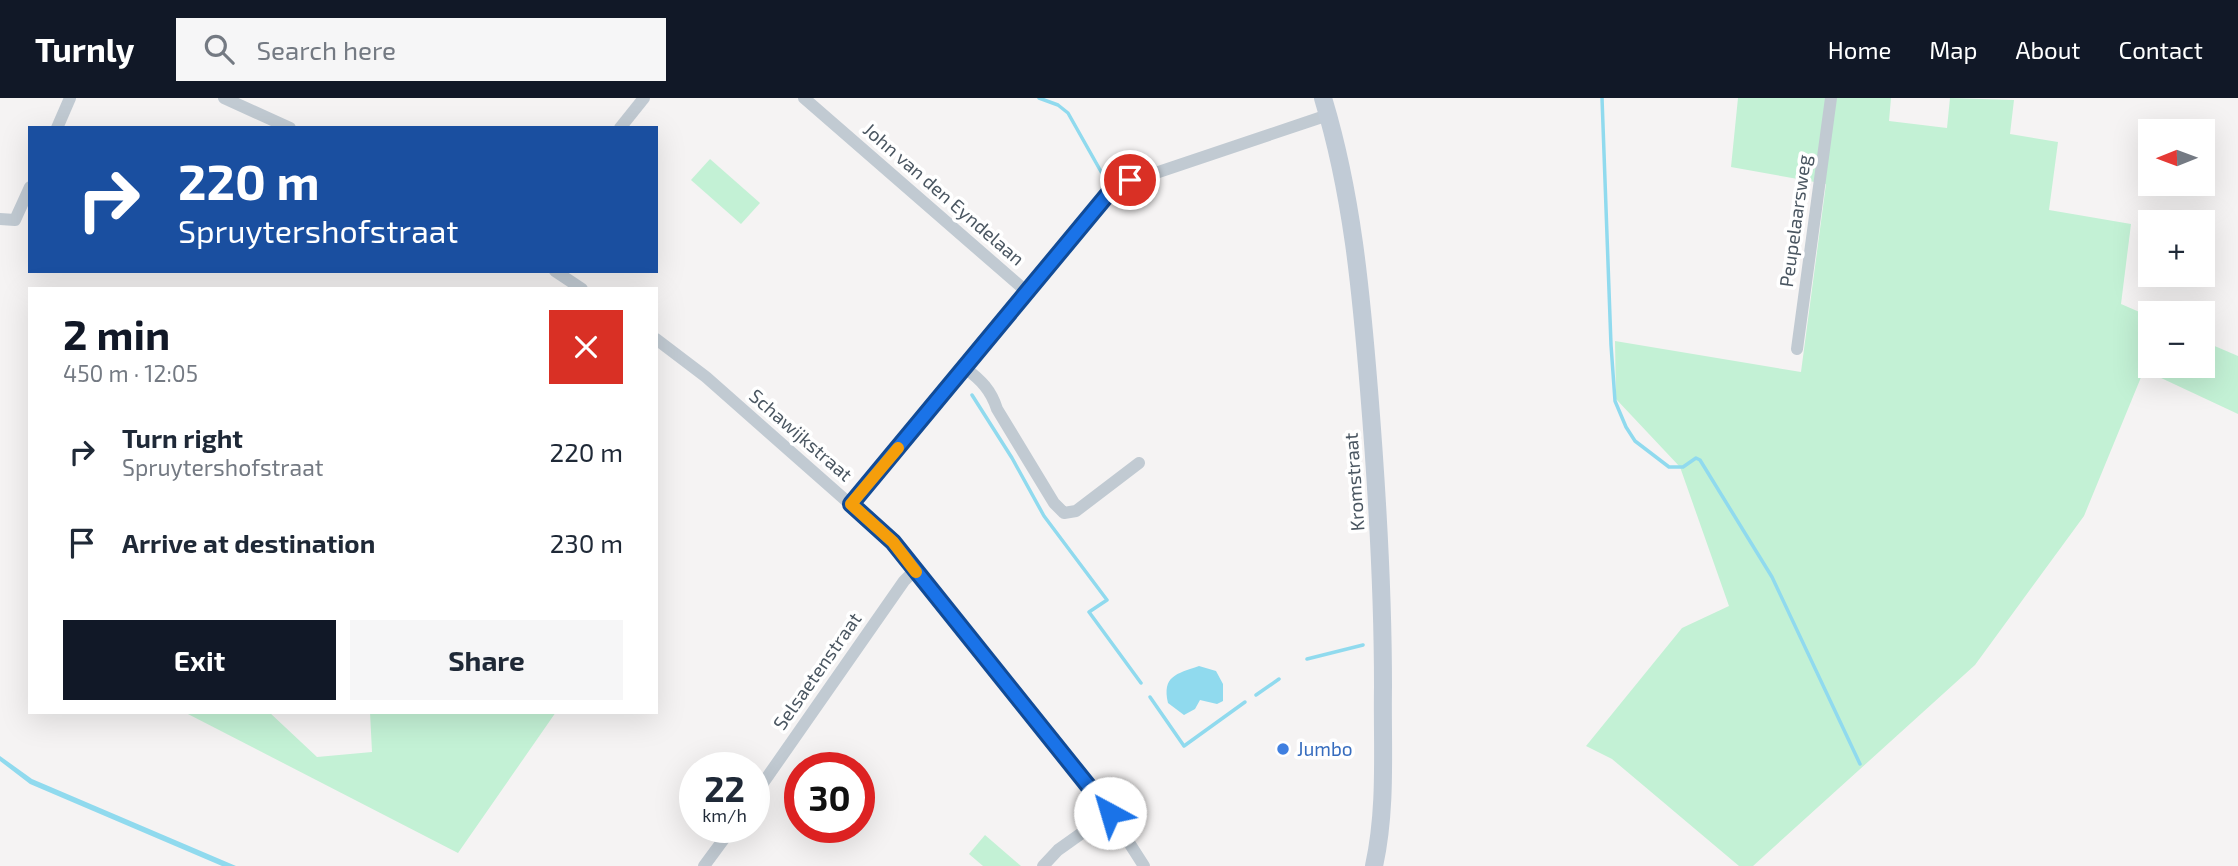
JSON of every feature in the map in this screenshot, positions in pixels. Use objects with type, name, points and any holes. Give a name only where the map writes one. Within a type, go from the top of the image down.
[{"type":"main road","name":"Kromstraat","points":[[1325,106],[1347,196],[1355,247],[1378,504],[1384,772],[1382,816],[1374,866]]},
{"type":"street","points":[[58,126],[70,98]]},
{"type":"street","points":[[224,98],[286,126]]},
{"type":"street","points":[[622,126],[644,98]]},
{"type":"street","name":"John van den Eyndelaan","points":[[804,98],[1027,292]]},
{"type":"street","name":"Peupelaarsweg","points":[[1797,349],[1831,98]]},
{"type":"street","points":[[851,504],[1114,187],[1325,106]]},
{"type":"street","points":[[0,219],[15,220],[28,191]]},
{"type":"street","points":[[558,273],[579,287]]},
{"type":"street","name":"Schawijkstraat","points":[[658,341],[706,377],[893,542],[1110,813],[1144,866]]},
{"type":"street","points":[[965,368],[982,380],[992,393],[1018,444],[1054,503],[1064,513],[1076,511],[1139,463]]},
{"type":"street","name":"Selsaetenstraat","points":[[770,773],[915,570]]},
{"type":"street","points":[[1043,866],[1058,850],[1110,813]]},
{"type":"street","points":[[704,866],[721,843]]},
{"type":"green space","points":[[1738,98],[1891,98],[1889,121],[1947,128],[1950,98],[2014,100],[2010,134],[2058,142],[2049,210],[2131,224],[2121,304],[2138,311],[2138,378],[2141,378],[2084,516],[1975,665],[1753,866],[1739,866],[1612,759],[1586,746],[1682,628],[1729,606],[1680,467],[1616,399],[1615,341],[1801,372],[1826,184],[1731,167]]},
{"type":"green space","points":[[710,159],[760,203],[741,224],[691,180]]},
{"type":"green space","points":[[2215,346],[2238,356],[2238,414],[2161,378],[2215,378]]},
{"type":"green space","points":[[188,714],[271,714],[317,757],[372,752],[370,714],[555,714],[458,853]]},
{"type":"green space","points":[[985,835],[1021,866],[983,866],[969,854]]},
{"type":"water","points":[[1199,666],[1216,671],[1223,684],[1223,701],[1217,704],[1200,700],[1195,709],[1184,715],[1168,703],[1167,687],[1173,677]]},
{"type":"water","points":[[0,756],[32,779],[236,866],[222,866],[30,784],[0,761]]},
{"type":"waterway","points":[[1039,98],[1058,105],[1068,113],[1108,184]]},
{"type":"waterway","points":[[1602,98],[1615,401],[1635,441],[1669,467],[1683,467],[1696,458],[1700,460],[1772,577],[1860,764]]},
{"type":"waterway","points":[[972,395],[1012,458],[1044,516],[1107,600],[1089,612],[1141,683]]},
{"type":"waterway","points":[[1307,659],[1363,645]]},
{"type":"waterway","points":[[1256,695],[1279,679]]},
{"type":"waterway","points":[[1150,697],[1184,746],[1245,702]]},
{"type":"slow traffic","points":[[898,448],[851,504],[893,542],[916,572]]},
{"type":"place","name":"Jumbo","points":[[1283,749]]},
{"type":"route","points":[[1110,813],[893,542],[851,504],[1114,187],[1130,180]]}]
